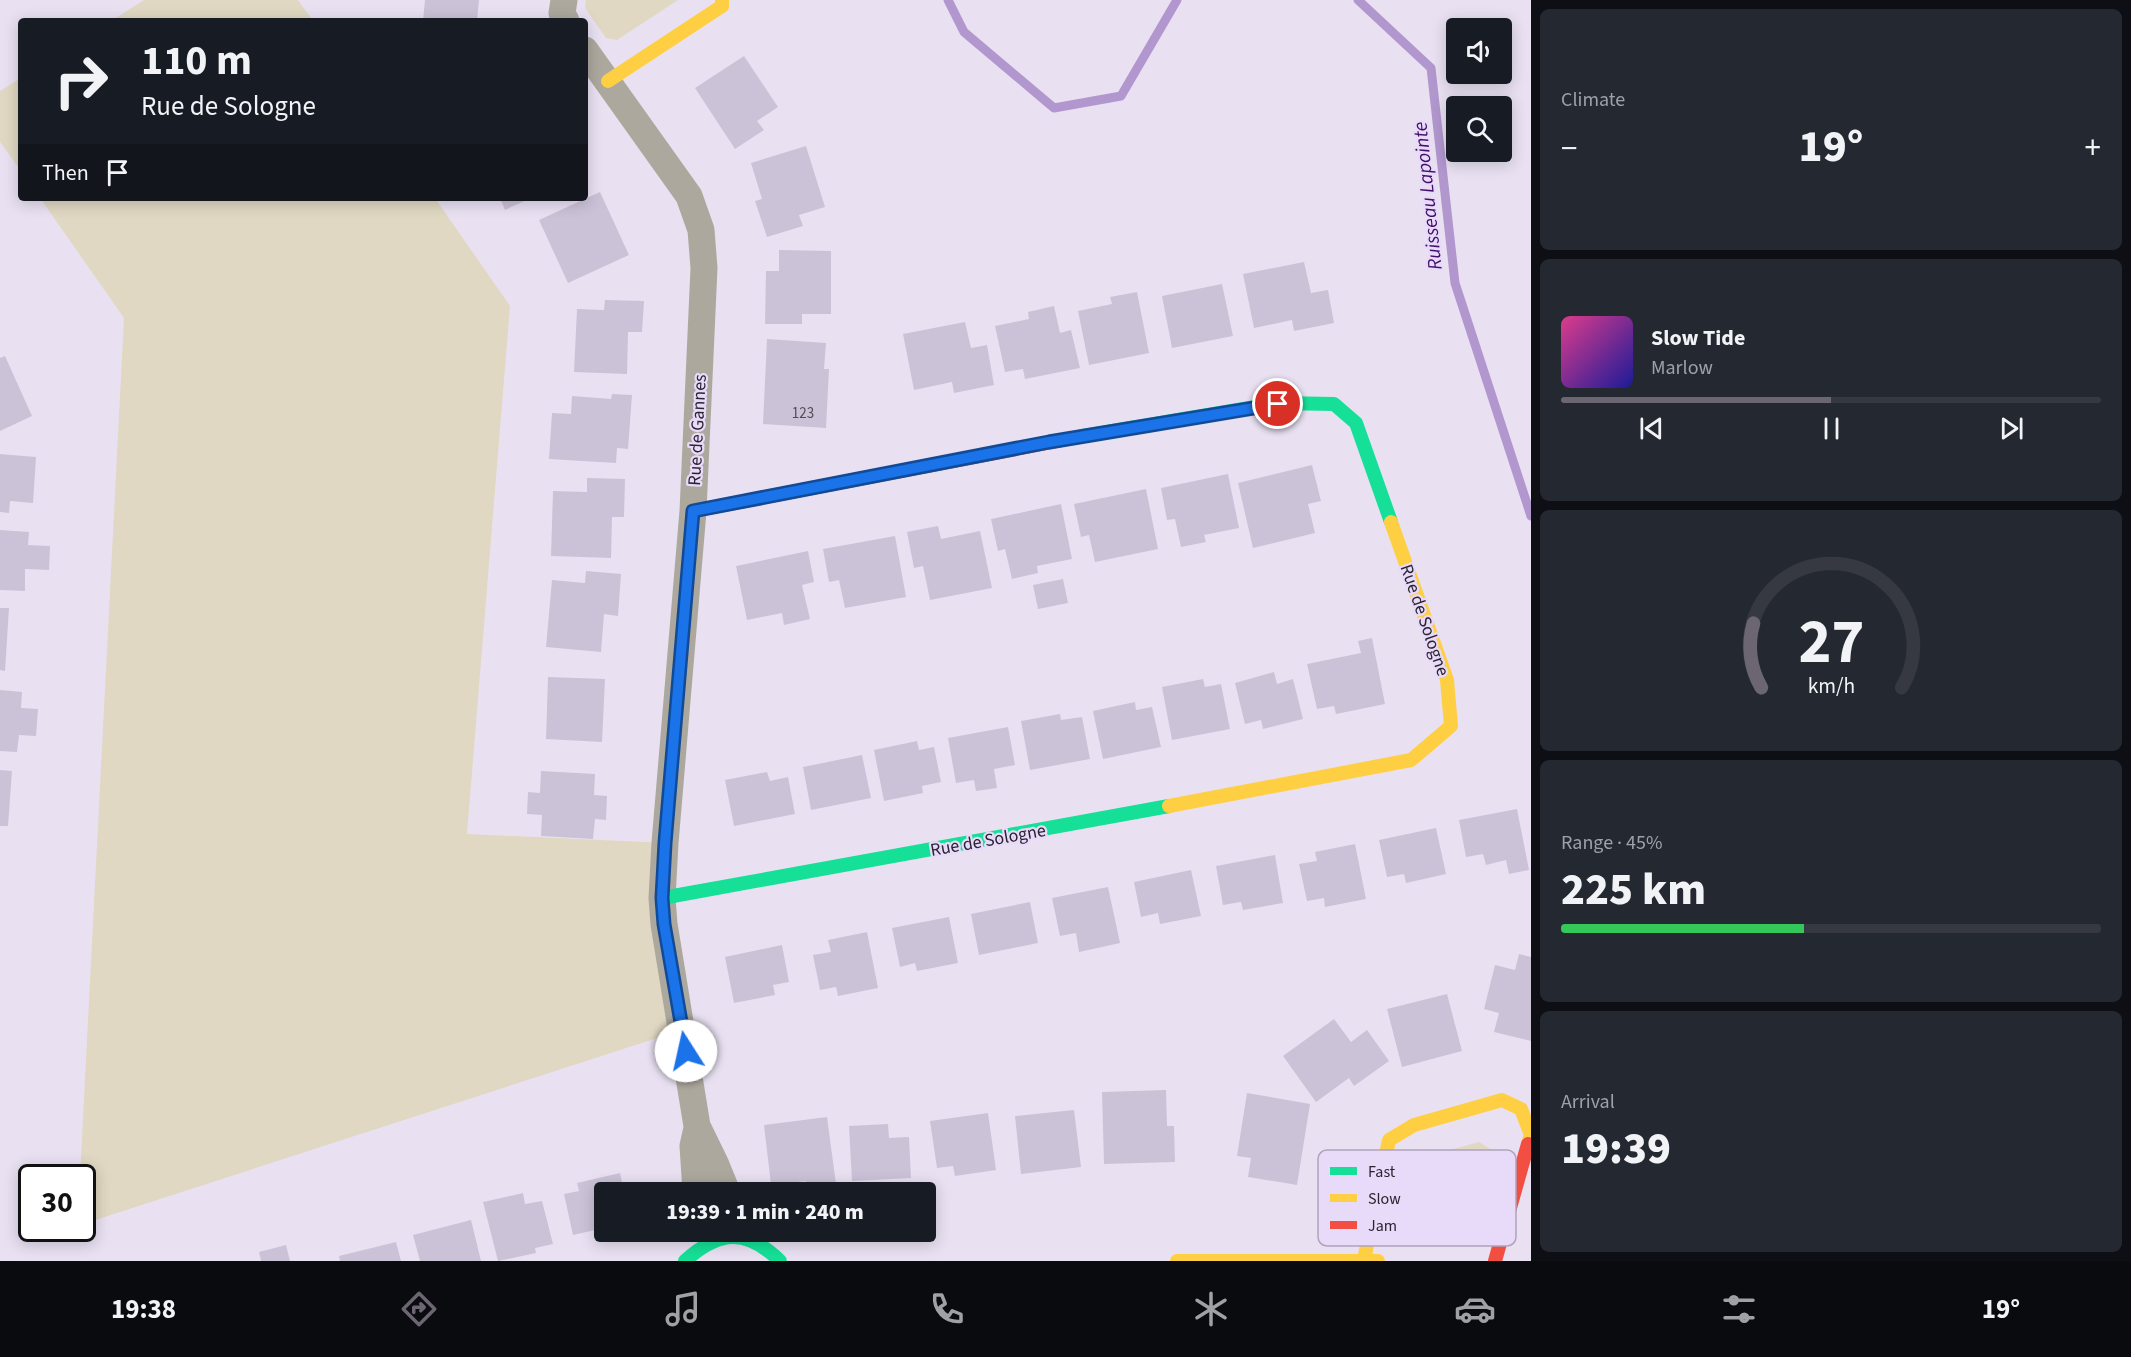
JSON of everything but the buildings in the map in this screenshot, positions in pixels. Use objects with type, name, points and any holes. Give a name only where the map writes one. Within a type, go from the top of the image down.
[{"type":"street","points":[[564,0],[562,13],[565,18]]},
{"type":"street","points":[[608,81],[722,6],[722,0]]},
{"type":"street","name":"Rue de Gannes","points":[[588,54],[689,196],[701,230],[704,268],[693,511],[662,898],[664,924],[697,1126],[723,1182]]},
{"type":"street","name":"Rue de Sologne","points":[[662,898],[1097,820],[1411,760],[1451,726],[1447,680],[1356,423],[1334,404],[1267,405],[1049,442],[693,511]]},
{"type":"street","points":[[1387,1150],[1389,1140],[1414,1125],[1502,1100],[1521,1109],[1531,1135],[1516,1188]]},
{"type":"street","name":"Rue de Gannes","points":[[695,1182],[693,1146],[697,1126]]},
{"type":"street","points":[[684,1261],[693,1242]]},
{"type":"street","points":[[684,1261],[697,1248],[710,1242]]},
{"type":"street","points":[[760,1242],[781,1261]]},
{"type":"street","points":[[1495,1261],[1499,1246]]},
{"type":"street","points":[[1177,1261],[1378,1261]]},
{"type":"shaded area","points":[[144,0],[298,0],[311,18],[116,18]]},
{"type":"shaded area","points":[[586,0],[678,0],[617,40],[606,38],[585,8]]},
{"type":"shaded area","points":[[18,80],[18,167],[0,142],[0,91]]},
{"type":"shaded area","points":[[42,201],[437,201],[510,306],[467,834],[665,843],[682,1030],[96,1220],[96,1164],[81,1164],[124,318]]},
{"type":"shaded area","points":[[1479,1142],[1492,1150],[1450,1150]]},
{"type":"waterway","name":"Ruisseau Lapointe","points":[[948,0],[964,32],[1054,108],[1121,96],[1177,0]]},
{"type":"waterway","name":"Ruisseau Lapointe","points":[[1358,0],[1431,68],[1455,283],[1531,516]]},
{"type":"traffic: fast","points":[[1083,436],[1278,403],[1334,404],[1356,423],[1391,522]]},
{"type":"traffic: fast","points":[[662,898],[1169,806]]},
{"type":"traffic: fast","points":[[685,1261],[709,1243],[732,1237],[744,1238],[756,1243],[780,1261]]},
{"type":"traffic: slow","points":[[608,81],[722,6],[722,0]]},
{"type":"traffic: slow","points":[[1169,806],[1411,760],[1451,726],[1447,680],[1391,522]]},
{"type":"traffic: slow","points":[[1387,1150],[1389,1140],[1414,1125],[1502,1100],[1521,1109],[1531,1135]]},
{"type":"traffic: slow","points":[[1528,1144],[1531,1135]]},
{"type":"traffic: slow","points":[[1364,1260],[1367,1246]]},
{"type":"traffic: slow","points":[[1177,1261],[1378,1261]]},
{"type":"traffic: jam","points":[[693,511],[1083,436]]},
{"type":"traffic: jam","points":[[1516,1187],[1528,1144]]},
{"type":"traffic: jam","points":[[1495,1261],[1499,1246]]},
{"type":"route","points":[[686,1051],[664,924],[662,898],[693,511],[1049,442],[1278,404]]}]
